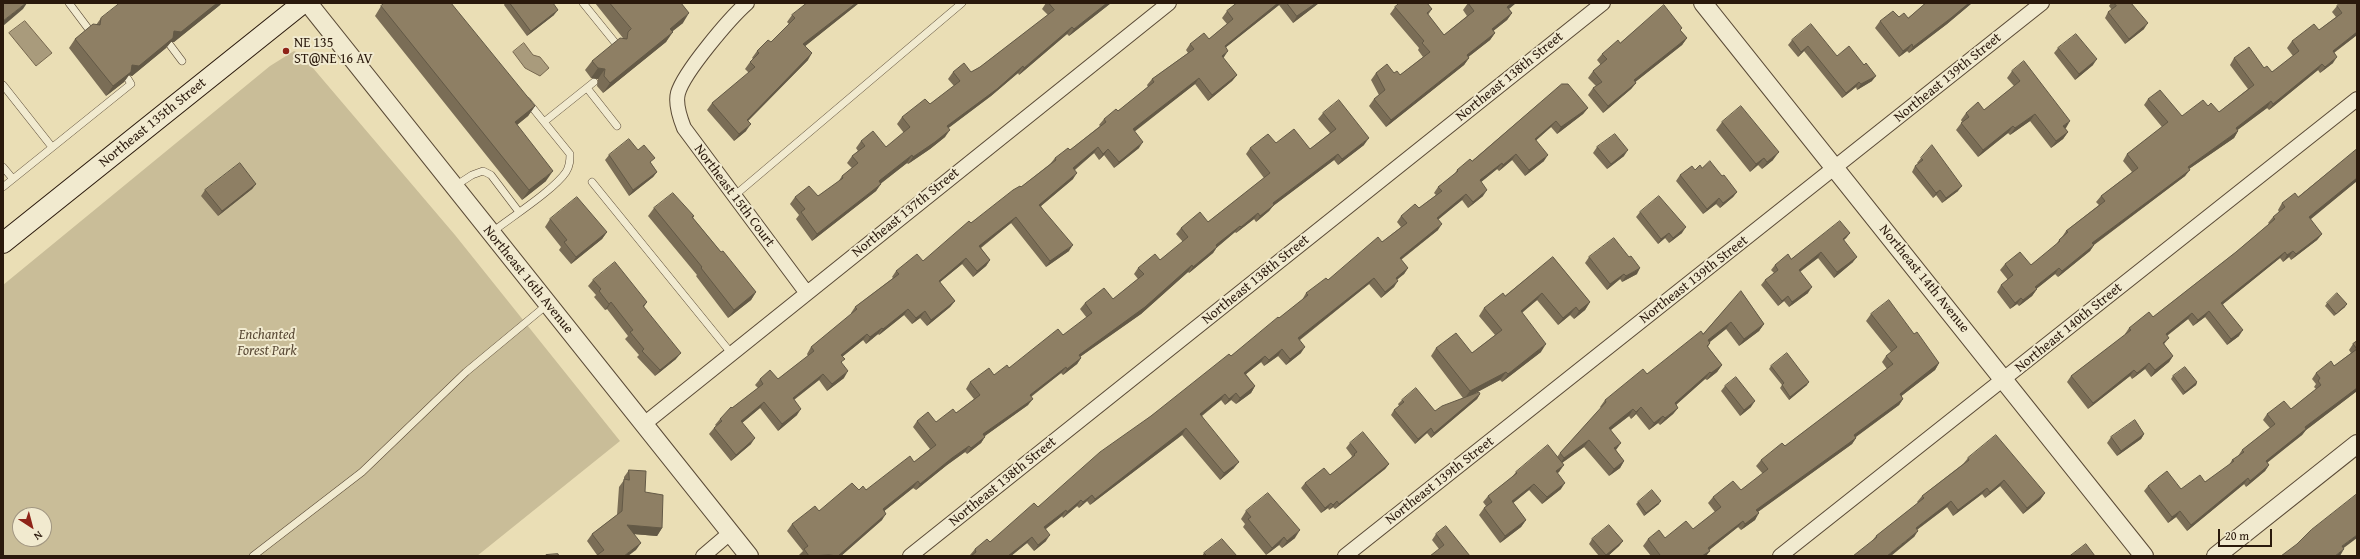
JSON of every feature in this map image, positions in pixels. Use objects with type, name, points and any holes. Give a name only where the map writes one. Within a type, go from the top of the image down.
[{"type":"main road","name":"Northeast 135th Street","points":[[3,243],[303,3]]},
{"type":"street","name":"Northeast 16th Avenue","points":[[308,3],[749,556]]},
{"type":"street","name":"Northeast 15th Court","points":[[747,3],[698,59],[678,93],[678,111],[684,128],[806,292]]},
{"type":"street","name":"Northeast 137th Street","points":[[644,424],[806,292],[1169,3]]},
{"type":"street","name":"Northeast 138th Street","points":[[910,556],[1603,3]]},
{"type":"street","name":"Northeast 14th Avenue","points":[[1703,3],[2144,556]]},
{"type":"street","name":"Northeast 139th Street","points":[[1345,556],[1836,168],[2042,3]]},
{"type":"street","name":"Northeast 140th Street","points":[[1780,556],[2357,99]]},
{"type":"street","points":[[2216,556],[2357,444]]},
{"type":"street","points":[[703,556],[730,533]]},
{"type":"lane","points":[[69,3],[90,31]]},
{"type":"lane","points":[[583,3],[617,45]]},
{"type":"lane","points":[[734,196],[962,3]]},
{"type":"lane","points":[[170,45],[182,61]]},
{"type":"lane","points":[[3,186],[131,84],[128,79]]},
{"type":"lane","points":[[544,122],[594,82]]},
{"type":"lane","points":[[3,85],[52,147]]},
{"type":"lane","points":[[587,88],[617,126]]},
{"type":"lane","points":[[491,233],[558,180],[567,171],[570,162],[570,154],[520,92]]},
{"type":"lane","points":[[3,167],[13,179]]},
{"type":"lane","points":[[454,186],[472,175],[483,171],[491,175],[519,212]]},
{"type":"lane","points":[[592,182],[731,353]]},
{"type":"lane","points":[[253,556],[362,472],[466,372],[548,304]]},
{"type":"green space","name":"Enchanted Forest Park","points":[[294,51],[301,54],[455,235],[620,441],[477,556],[3,556],[3,285],[270,66]]},
{"type":"shaded area","points":[[25,21],[52,53],[36,66],[9,33]]},
{"type":"shaded area","points":[[524,43],[533,55],[540,57],[549,68],[540,76],[525,68],[513,52]]},
{"type":"building","points":[[3,3],[26,3],[3,21]]},
{"type":"building","points":[[120,3],[217,3],[181,32],[174,31],[173,38],[139,66],[132,65],[131,72],[113,86],[75,39],[93,24],[100,25],[101,18]]},
{"type":"building","points":[[385,3],[451,3],[535,106],[515,122],[553,171],[529,190],[381,6]]},
{"type":"building","points":[[510,3],[553,3],[558,10],[531,31]]},
{"type":"building","points":[[610,3],[681,3],[689,13],[670,29],[673,32],[610,83],[604,76],[605,69],[598,68],[592,61],[620,38],[627,39],[628,32],[631,29]]},
{"type":"building","points":[[807,3],[856,3],[803,44],[812,53],[747,120],[751,124],[739,134],[712,103],[755,67],[750,62],[759,53],[757,51],[768,40],[771,42],[795,18],[792,15]]},
{"type":"building","points":[[1049,3],[1107,3],[1074,29],[1072,27],[1024,68],[1023,66],[997,89],[947,126],[950,130],[913,157],[912,155],[879,181],[881,184],[817,234],[801,212],[805,209],[795,197],[809,186],[818,196],[843,178],[842,176],[858,163],[852,156],[865,146],[861,141],[873,131],[886,147],[910,127],[902,117],[925,99],[930,104],[960,81],[953,72],[964,63],[971,72],[980,67],[1054,10]]},
{"type":"building","points":[[1237,3],[1278,3],[1225,46],[1228,51],[1222,56],[1237,75],[1212,95],[1199,78],[1133,129],[1143,142],[1119,162],[1108,149],[1103,154],[1098,147],[1073,168],[1077,173],[1039,205],[1073,245],[1050,261],[1016,217],[979,246],[990,260],[977,271],[966,258],[939,281],[955,301],[931,320],[925,311],[916,318],[908,309],[883,329],[882,328],[870,337],[867,334],[841,355],[845,359],[841,362],[848,371],[832,384],[823,374],[793,398],[801,409],[782,424],[764,402],[741,421],[755,438],[736,455],[714,428],[722,421],[720,419],[731,407],[732,408],[763,384],[760,379],[770,370],[778,379],[814,351],[811,347],[857,309],[855,307],[899,274],[896,271],[917,254],[923,261],[969,221],[971,223],[1013,190],[1020,186],[1021,187],[1056,160],[1055,158],[1068,148],[1070,150],[1106,122],[1104,119],[1116,109],[1118,111],[1154,82],[1152,79],[1194,49],[1190,44],[1204,33],[1209,39],[1233,19],[1227,11]]},
{"type":"building","points":[[1287,3],[1316,3],[1297,16]]},
{"type":"building","points":[[1400,3],[1427,3],[1432,9],[1427,13],[1444,35],[1474,11],[1468,3],[1512,3],[1507,7],[1512,13],[1492,29],[1495,33],[1467,55],[1469,58],[1391,120],[1374,99],[1385,90],[1376,73],[1387,64],[1394,73],[1397,71],[1400,75],[1430,52],[1422,43],[1424,41],[1395,7]]},
{"type":"building","points":[[1926,3],[1969,3],[1913,47],[1912,44],[1903,51],[1880,21],[1893,11],[1899,17],[1904,13],[1908,18]]},
{"type":"building","points":[[2114,3],[2131,3],[2148,23],[2129,39],[2108,12],[2116,6]]},
{"type":"building","points":[[2340,3],[2357,3],[2357,32],[2333,51],[2337,57],[2325,67],[2322,64],[2273,104],[2271,101],[2236,128],[2238,131],[2188,167],[2190,170],[2092,243],[2094,245],[2062,271],[2059,268],[2035,287],[2037,289],[2023,300],[2021,298],[2015,303],[2001,285],[2013,275],[2005,264],[2020,252],[2031,265],[2060,241],[2059,240],[2068,232],[2066,231],[2105,201],[2101,196],[2138,168],[2127,154],[2168,122],[2148,99],[2160,90],[2182,116],[2203,100],[2208,106],[2211,103],[2219,112],[2254,85],[2234,58],[2249,47],[2264,68],[2267,66],[2272,72],[2299,51],[2292,41],[2314,24],[2319,30],[2342,13],[2337,6]]},
{"type":"building","points":[[1664,5],[1682,28],[1680,30],[1687,38],[1634,80],[1636,83],[1608,106],[1593,88],[1602,82],[1593,71],[1607,59],[1602,54],[1618,40],[1620,43]]},
{"type":"building","points":[[1811,24],[1837,56],[1849,46],[1864,65],[1866,63],[1876,76],[1861,84],[1859,82],[1846,93],[1808,46],[1801,52],[1792,40]]},
{"type":"building","points":[[2076,34],[2097,59],[2079,74],[2058,48]]},
{"type":"building","points":[[2024,61],[2070,121],[2063,126],[2068,132],[2056,141],[2035,114],[2015,128],[2013,126],[1983,150],[1961,123],[1969,117],[1966,113],[1978,102],[1984,110],[2020,81],[2012,71]]},
{"type":"building","points":[[1562,84],[1568,84],[1588,108],[1561,127],[1556,121],[1535,139],[1548,155],[1529,170],[1516,154],[1503,165],[1502,163],[1480,180],[1487,190],[1473,202],[1466,194],[1437,218],[1442,224],[1400,258],[1408,268],[1396,278],[1398,281],[1385,292],[1374,278],[1298,338],[1305,347],[1290,359],[1282,349],[1269,360],[1265,356],[1244,373],[1255,386],[1240,398],[1236,393],[1229,399],[1225,394],[1200,414],[1239,462],[1224,473],[1186,428],[1095,499],[1092,495],[1083,502],[1081,500],[1067,512],[1066,510],[1044,527],[1050,535],[1038,545],[1032,537],[1008,556],[971,556],[976,552],[975,549],[987,539],[990,542],[1034,503],[1038,507],[1100,452],[1151,416],[1229,354],[1231,356],[1278,317],[1279,318],[1308,295],[1306,293],[1326,278],[1328,280],[1378,237],[1382,242],[1407,223],[1401,216],[1415,204],[1419,208],[1442,191],[1438,187],[1458,171],[1457,170],[1470,159],[1472,161]]},
{"type":"building","points":[[1339,100],[1369,138],[1342,159],[1338,154],[1273,203],[1274,205],[1260,216],[1258,213],[1241,227],[1240,226],[1216,245],[1217,247],[1193,267],[1192,265],[1145,307],[1079,355],[1081,358],[1067,369],[1066,367],[1030,395],[1033,399],[983,434],[985,437],[971,448],[969,446],[952,458],[920,484],[918,481],[883,509],[886,514],[838,556],[809,556],[804,549],[808,546],[792,524],[815,506],[819,511],[852,483],[859,490],[863,486],[866,490],[910,456],[914,462],[936,445],[917,421],[928,412],[936,422],[953,409],[956,413],[980,395],[970,382],[989,368],[994,375],[1007,365],[1009,368],[1058,329],[1063,335],[1092,313],[1085,303],[1104,288],[1113,299],[1144,274],[1138,268],[1155,254],[1160,260],[1188,237],[1181,228],[1200,212],[1208,222],[1270,173],[1250,148],[1268,134],[1276,143],[1294,129],[1310,149],[1336,129],[1323,113]]},
{"type":"building","points":[[1741,106],[1779,152],[1767,162],[1764,158],[1756,164],[1722,122]]},
{"type":"building","points":[[1615,134],[1628,150],[1611,164],[1597,147]]},
{"type":"building","points":[[629,139],[638,150],[644,145],[655,158],[650,162],[657,172],[633,190],[609,155]]},
{"type":"building","points":[[1932,145],[1962,186],[1946,198],[1940,190],[1936,193],[1915,166],[1923,160],[1921,158]]},
{"type":"building","points":[[2357,149],[2357,178],[2309,217],[2322,234],[2296,254],[2293,251],[2287,255],[2285,252],[2221,303],[2243,330],[2231,339],[2209,311],[2198,320],[2192,313],[2166,334],[2169,338],[2163,343],[2173,356],[2155,370],[2149,363],[2137,373],[2134,370],[2093,403],[2071,376],[2131,330],[2129,328],[2149,312],[2153,317],[2236,252],[2275,219],[2273,217],[2285,207],[2282,203],[2295,193],[2298,197]]},
{"type":"building","points":[[1710,161],[1722,176],[1724,175],[1737,192],[1723,203],[1719,198],[1707,209],[1680,175],[1692,166],[1695,170],[1700,165],[1702,168]]},
{"type":"building","points":[[240,163],[256,184],[222,211],[205,190]]},
{"type":"building","points":[[673,193],[694,216],[692,217],[721,252],[723,251],[756,292],[734,310],[701,268],[702,267],[654,208]]},
{"type":"building","points":[[1659,196],[1686,227],[1673,238],[1669,233],[1661,239],[1640,212]]},
{"type":"building","points":[[577,197],[607,232],[576,257],[564,242],[567,240],[550,219]]},
{"type":"building","points":[[1840,221],[1850,233],[1843,239],[1857,257],[1837,272],[1821,252],[1799,270],[1812,287],[1792,302],[1788,296],[1782,301],[1765,280],[1778,270],[1775,265],[1788,254],[1791,259]]},
{"type":"building","points":[[1614,238],[1640,268],[1626,276],[1624,274],[1610,284],[1589,257]]},
{"type":"building","points":[[1553,257],[1590,302],[1579,311],[1576,307],[1563,318],[1542,293],[1521,311],[1546,344],[1508,374],[1506,372],[1470,391],[1436,348],[1456,333],[1472,353],[1502,330],[1484,308],[1503,293],[1505,296]]},
{"type":"building","points":[[615,262],[647,302],[643,306],[681,353],[660,370],[642,351],[644,349],[630,332],[633,330],[611,302],[609,304],[599,291],[601,289],[593,280]]},
{"type":"building","points":[[1741,291],[1764,324],[1744,339],[1731,322],[1708,340],[1710,343],[1707,346],[1722,365],[1711,373],[1710,372],[1675,403],[1678,408],[1665,418],[1663,416],[1654,423],[1641,407],[1636,412],[1633,409],[1609,428],[1621,443],[1614,448],[1624,461],[1614,469],[1589,440],[1564,458],[1560,453],[1606,402],[1605,400],[1643,369],[1647,374],[1701,331],[1703,334]]},
{"type":"building","points":[[2337,293],[2347,304],[2336,314],[2327,303]]},
{"type":"building","points":[[1889,300],[1914,334],[1917,332],[1939,363],[1900,394],[1903,399],[1854,435],[1856,438],[1756,510],[1759,513],[1745,524],[1743,521],[1708,548],[1710,551],[1702,556],[1659,556],[1660,555],[1648,539],[1659,530],[1665,538],[1686,521],[1693,529],[1721,507],[1713,497],[1733,481],[1741,490],[1768,469],[1761,460],[1782,443],[1785,446],[1893,364],[1886,356],[1897,347],[1871,314]]},
{"type":"building","points":[[2357,341],[2357,349],[2353,344]]},
{"type":"building","points":[[2357,349],[2357,388],[2305,427],[2306,429],[2266,461],[2269,465],[2250,481],[2248,478],[2191,525],[2180,511],[2172,517],[2148,486],[2167,471],[2181,489],[2200,475],[2205,482],[2234,461],[2232,460],[2244,452],[2242,450],[2275,424],[2267,414],[2284,401],[2291,409],[2321,385],[2318,381],[2320,378],[2316,373],[2331,361],[2334,366]]},
{"type":"building","points":[[1787,353],[1809,382],[1790,397],[1782,385],[1784,383],[1771,366]]},
{"type":"building","points":[[2185,367],[2197,382],[2185,392],[2173,376]]},
{"type":"building","points":[[1736,377],[1755,401],[1744,410],[1725,386]]},
{"type":"building","points":[[1416,388],[1435,411],[1442,406],[1479,392],[1480,394],[1434,433],[1431,428],[1418,439],[1394,410],[1404,402],[1402,400]]},
{"type":"building","points":[[2135,420],[2144,434],[2121,451],[2111,437]]},
{"type":"building","points":[[1363,432],[1389,464],[1339,504],[1337,501],[1333,505],[1331,503],[1325,508],[1305,483],[1324,468],[1330,475],[1355,455],[1354,454],[1357,452],[1350,443]]},
{"type":"building","points":[[1996,435],[2045,493],[2027,508],[2004,480],[1990,492],[1987,488],[1958,510],[1951,501],[1916,528],[1918,531],[1887,556],[1853,556],[1924,498],[1922,496],[1969,460],[1968,458]]},
{"type":"building","points":[[1548,445],[1564,465],[1556,471],[1565,483],[1547,497],[1534,484],[1512,501],[1526,520],[1505,536],[1484,508],[1492,502],[1488,496],[1517,473],[1516,472]]},
{"type":"building","points":[[629,470],[646,471],[645,492],[663,495],[662,528],[627,525],[641,543],[624,556],[596,556],[604,550],[592,534],[622,511],[624,479],[629,480]]},
{"type":"building","points":[[1652,490],[1661,501],[1646,513],[1638,502]]},
{"type":"building","points":[[1268,493],[1300,530],[1287,541],[1284,537],[1272,548],[1248,519],[1251,517],[1246,511]]},
{"type":"building","points":[[2357,494],[2357,535],[2342,546],[2344,549],[2335,556],[2281,556],[2297,544],[2311,530]]},
{"type":"building","points":[[1609,525],[1623,541],[1606,555],[1592,539]]},
{"type":"building","points":[[1446,526],[1470,556],[1430,556],[1444,545],[1436,534]]},
{"type":"building","points":[[1222,539],[1237,556],[1207,556],[1204,553]]},
{"type":"building","points":[[2086,544],[2095,556],[2070,556]]},
{"type":"building","points":[[558,554],[559,556],[546,556],[546,555]]},
{"type":"place","name":"NE 135 ST@NE 16 AV","points":[[286,51]]}]
